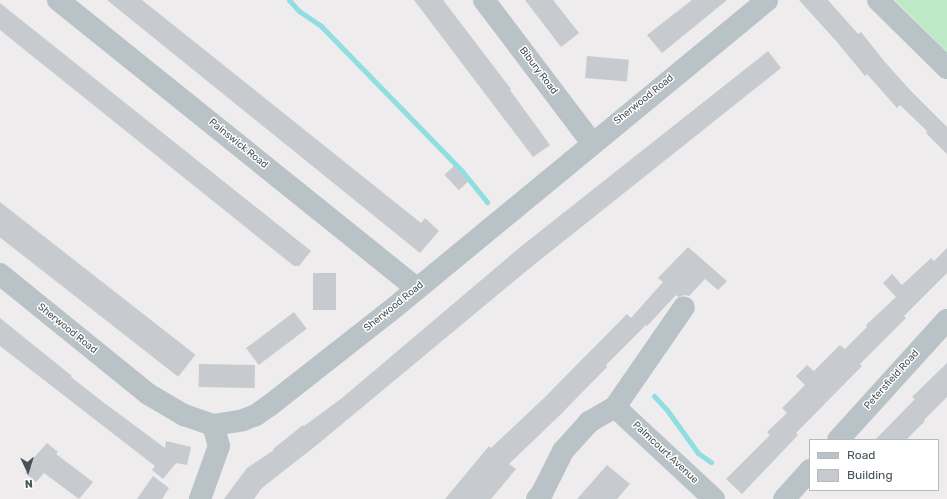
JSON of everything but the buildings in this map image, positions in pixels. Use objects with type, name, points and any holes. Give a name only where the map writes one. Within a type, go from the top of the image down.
[{"type":"street","name":"Painswick Road","points":[[58,0],[417,289]]},
{"type":"street","name":"Bibury Road","points":[[484,0],[592,143]]},
{"type":"street","name":"Sherwood Road","points":[[0,274],[148,394],[184,415],[213,425],[243,420],[256,415],[417,289],[767,0]]},
{"type":"street","points":[[878,0],[947,68]]},
{"type":"street","points":[[537,499],[542,493],[563,452],[589,422],[615,408],[684,306]]},
{"type":"street","name":"Petersfield Road","points":[[839,439],[947,320]]},
{"type":"street","name":"Palmcourt Avenue","points":[[615,408],[714,499]]},
{"type":"street","points":[[200,499],[219,446],[213,425]]},
{"type":"street","points":[[784,499],[809,471]]},
{"type":"green space","points":[[895,0],[947,0],[947,52]]},
{"type":"waterway","points":[[289,0],[299,11],[321,26],[462,171],[487,202]]},
{"type":"waterway","points":[[654,396],[667,410],[698,453],[711,462]]}]
